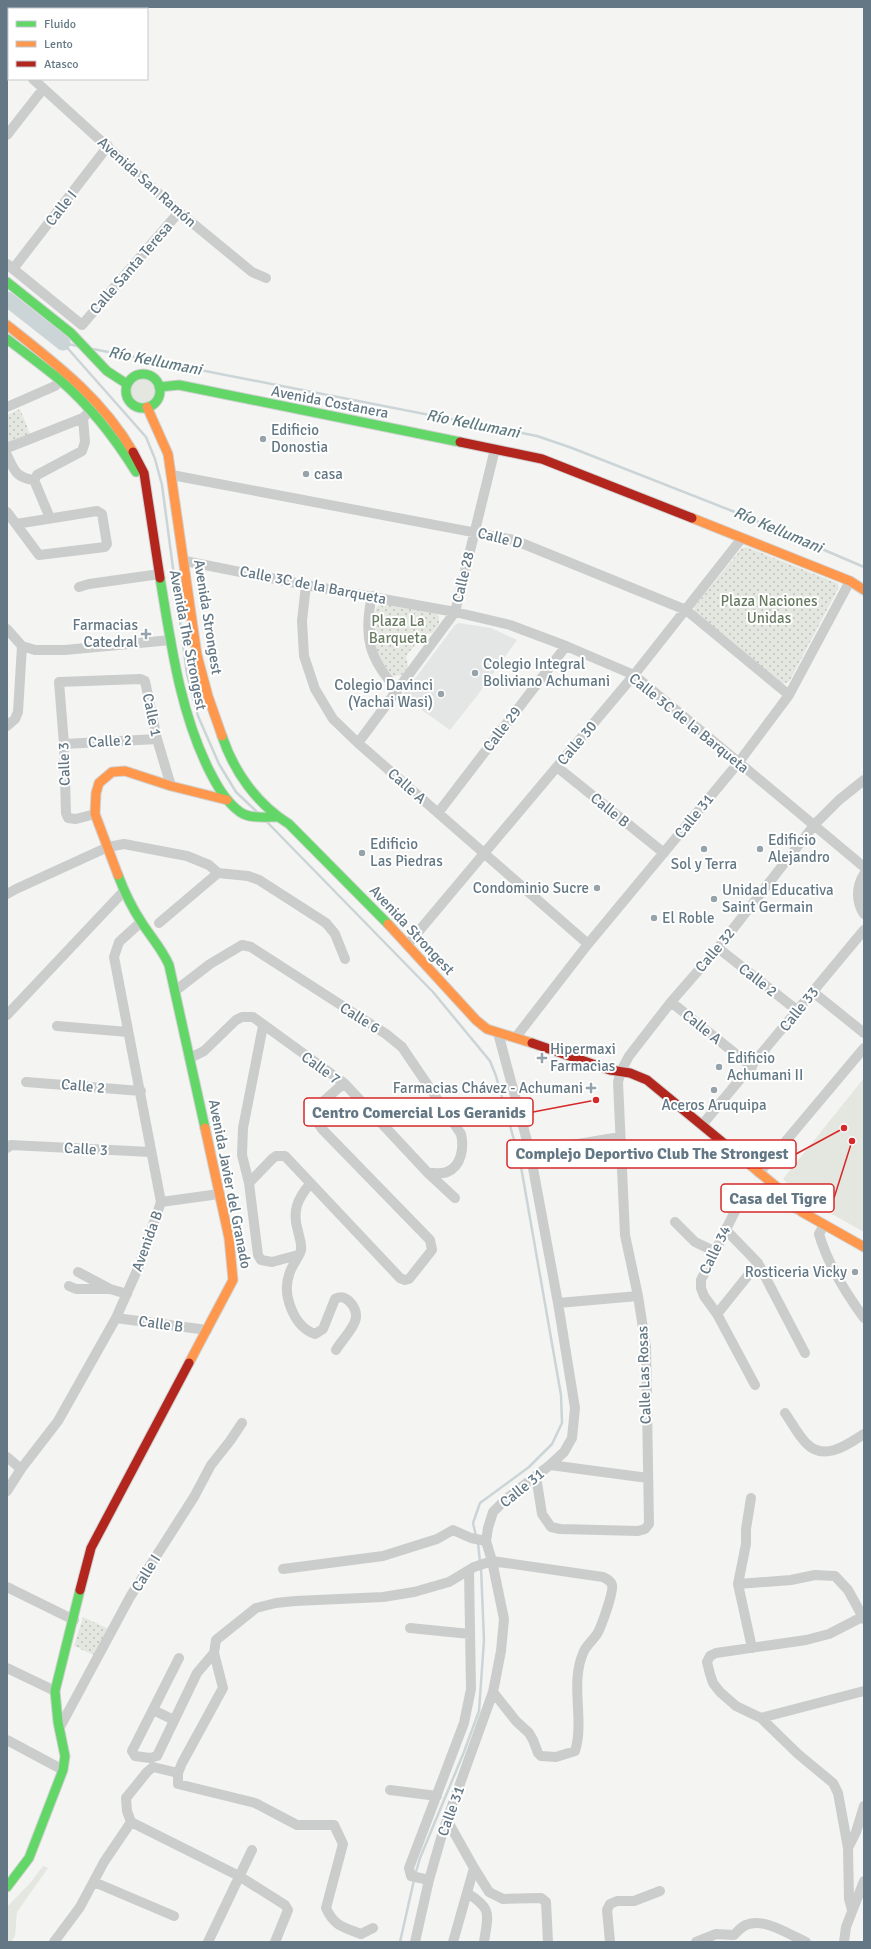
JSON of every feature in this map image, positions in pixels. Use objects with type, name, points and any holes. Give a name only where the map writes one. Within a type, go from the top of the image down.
[{"type":"street","name":"Avenida San Ramón","points":[[34,80],[179,212],[252,272],[266,278]]},
{"type":"street","points":[[7,135],[43,89]]},
{"type":"street","name":"Calle I","points":[[10,267],[108,146]]},
{"type":"street","name":"Calle Santa Teresa","points":[[10,267],[82,325],[179,212]]},
{"type":"street","points":[[7,282],[71,333],[107,372],[127,384]]},
{"type":"street","name":"Avenida The Strongest","points":[[7,326],[68,373],[90,411]]},
{"type":"street","name":"Avenida The Strongest","points":[[7,339],[60,381],[90,411],[129,461],[147,493],[182,698],[193,729],[213,778],[227,800],[240,812],[256,817],[274,817]]},
{"type":"street","points":[[7,407],[55,386],[68,373]]},
{"type":"street","points":[[144,374],[154,378],[159,387],[157,400],[147,407],[141,408],[131,403],[126,393],[127,384],[133,376],[144,374]]},
{"type":"street","name":"Avenida Costanera","points":[[159,387],[179,385],[542,459],[850,581],[864,590]]},
{"type":"street","name":"Avenida Strongest","points":[[147,407],[168,454],[197,655],[225,746],[246,785],[274,817],[290,824],[408,944],[476,1020],[487,1029],[498,1034],[516,1037],[610,1070],[630,1073],[647,1080],[759,1173],[802,1212],[864,1247]]},
{"type":"street","points":[[7,448],[90,411]]},
{"type":"street","points":[[34,480],[37,475],[82,451],[90,411]]},
{"type":"street","name":"Calle 28","points":[[358,743],[455,612],[495,449]]},
{"type":"street","points":[[7,455],[15,471],[20,477],[34,480]]},
{"type":"street","name":"Calle D","points":[[172,475],[514,540],[686,610],[789,695]]},
{"type":"street","points":[[34,480],[50,518]]},
{"type":"street","points":[[7,512],[39,555],[107,546],[100,512],[97,511],[16,524]]},
{"type":"street","name":"Calle 30","points":[[408,944],[634,675],[742,538]]},
{"type":"street","name":"Calle 3C de la Barqueta","points":[[184,561],[455,612],[510,625],[566,646],[634,675],[815,824],[864,867]]},
{"type":"street","points":[[79,587],[89,584],[160,574]]},
{"type":"street","name":"Calle 31","points":[[516,1037],[588,944],[739,762],[789,695],[850,581]]},
{"type":"street","name":"Calle A","points":[[306,585],[302,621],[304,656],[315,689],[333,719],[358,743],[588,944]]},
{"type":"street","points":[[372,596],[368,616],[368,637],[372,650],[384,675],[398,690]]},
{"type":"street","points":[[7,629],[22,646],[35,650],[65,650],[171,640]]},
{"type":"street","points":[[7,726],[15,719],[18,712],[22,646]]},
{"type":"street","name":"Calle 29","points":[[438,813],[566,646]]},
{"type":"street","name":"Calle 1","points":[[59,682],[140,679],[144,681],[157,739],[171,786]]},
{"type":"street","name":"Calle 3","points":[[59,682],[64,744],[66,813],[68,818],[76,819],[95,814]]},
{"type":"street","name":"Calle 2","points":[[64,744],[157,739]]},
{"type":"street","name":"Calle B","points":[[557,767],[664,853]]},
{"type":"street","name":"Avenida Javier del Granado","points":[[7,1887],[29,1858],[63,1770],[65,1756],[59,1729],[55,1691],[74,1620],[86,1566],[95,1540],[233,1280],[233,1259],[169,965],[162,950],[141,922],[124,892],[95,814],[96,793],[99,782],[112,772],[125,771],[171,786],[227,800]]},
{"type":"street","name":"Calle 32","points":[[621,1072],[629,1056],[671,1002],[718,948],[815,824],[839,800],[864,780]]},
{"type":"street","points":[[7,894],[108,847],[130,844],[188,856],[208,865],[218,873],[248,876],[259,880],[326,923],[335,934],[345,959]]},
{"type":"street","points":[[159,923],[218,873]]},
{"type":"street","points":[[864,874],[858,890],[859,902],[864,914]]},
{"type":"street","points":[[7,1015],[124,892]]},
{"type":"street","name":"Avenida B","points":[[7,1491],[21,1469],[58,1421],[116,1318],[151,1234],[161,1202],[150,1152],[140,1091],[115,963],[115,951],[119,942],[141,922]]},
{"type":"street","name":"Calle 33","points":[[702,1125],[752,1067],[864,930]]},
{"type":"street","name":"Calle 6","points":[[175,991],[210,964],[242,945],[251,947],[386,1034],[402,1047],[461,1134],[463,1143],[462,1150],[460,1159],[454,1167],[447,1172],[428,1174]]},
{"type":"street","name":"Calle 2","points":[[718,948],[798,1011]]},
{"type":"street","points":[[813,992],[864,1033]]},
{"type":"street","name":"Calle A","points":[[671,1002],[752,1067]]},
{"type":"street","name":"Calle 7","points":[[190,1058],[204,1051],[227,1028],[242,1017],[253,1018],[344,1083],[428,1174],[455,1198]]},
{"type":"street","points":[[57,1026],[128,1032]]},
{"type":"street","points":[[263,1026],[243,1128],[242,1155],[249,1183],[258,1255],[261,1260],[272,1262],[298,1255]]},
{"type":"street","name":"Calle 31","points":[[415,1942],[421,1879],[447,1820],[493,1692],[501,1651],[504,1619],[490,1561],[480,1540],[493,1512],[505,1500],[550,1465],[564,1452],[572,1438],[574,1421],[575,1408],[558,1303],[530,1152],[498,1034]]},
{"type":"street","points":[[759,1173],[864,1048]]},
{"type":"street","name":"Calle Las Rosas","points":[[536,1476],[542,1514],[551,1527],[560,1529],[633,1532],[645,1529],[650,1524],[651,1515],[648,1478],[646,1347],[638,1296],[625,1235],[618,1082],[621,1072]]},
{"type":"street","name":"Calle 2","points":[[26,1082],[140,1091]]},
{"type":"street","points":[[249,1183],[272,1159],[281,1155],[285,1156],[400,1278],[405,1280],[409,1279],[432,1250],[430,1240],[322,1129],[314,1117],[317,1107],[344,1083]]},
{"type":"street","points":[[530,1152],[620,1137]]},
{"type":"street","name":"Calle 3","points":[[7,1148],[12,1145],[150,1152]]},
{"type":"street","points":[[310,1184],[301,1194],[295,1208],[295,1222],[301,1242],[298,1255],[289,1273],[287,1287],[289,1303],[303,1327],[310,1333],[315,1334],[319,1333],[323,1329],[335,1299],[340,1297],[345,1298],[355,1307],[357,1313],[356,1319],[336,1350]]},
{"type":"street","name":"Calle 34","points":[[755,1385],[716,1314],[704,1296],[701,1288],[701,1280],[714,1251],[746,1189],[752,1189],[802,1212]]},
{"type":"street","points":[[161,1202],[219,1194]]},
{"type":"street","points":[[675,1222],[695,1242],[714,1251]]},
{"type":"street","points":[[824,1225],[820,1234],[824,1250],[846,1292],[864,1318]]},
{"type":"street","points":[[725,1229],[758,1263],[805,1353]]},
{"type":"street","points":[[716,1314],[758,1263]]},
{"type":"street","points":[[78,1272],[110,1289],[127,1294]]},
{"type":"street","points":[[69,1286],[76,1289],[110,1289]]},
{"type":"street","points":[[558,1303],[638,1296]]},
{"type":"street","name":"Calle B","points":[[116,1318],[207,1330]]},
{"type":"street","points":[[785,1413],[806,1443],[816,1450],[832,1451],[843,1448],[864,1434]]},
{"type":"street","name":"Calle I","points":[[59,1729],[130,1597],[194,1497],[211,1465],[230,1442],[242,1423]]},
{"type":"street","points":[[7,1457],[21,1469]]},
{"type":"street","points":[[550,1465],[648,1478]]},
{"type":"street","points":[[752,1498],[746,1529],[746,1544],[738,1584],[752,1648]]},
{"type":"street","points":[[283,1569],[383,1556],[437,1539],[453,1530],[480,1540]]},
{"type":"street","points":[[373,1928],[361,1934],[344,1927],[331,1919],[326,1908],[343,1844],[334,1825],[297,1825],[255,1803],[178,1784],[178,1773],[182,1763],[223,1688],[214,1653],[216,1640],[256,1608],[276,1603],[295,1601],[383,1597],[414,1592],[449,1582],[490,1561],[603,1577],[610,1581],[613,1586],[597,1634],[585,1649],[582,1657],[577,1688],[577,1734],[575,1751],[556,1757],[541,1756],[538,1753],[534,1740],[529,1733],[516,1722],[493,1692]]},
{"type":"street","points":[[421,1879],[409,1872],[410,1868],[464,1723],[471,1689],[470,1634],[472,1569]]},
{"type":"street","points":[[738,1584],[791,1580],[814,1575],[835,1576],[848,1590],[863,1618],[829,1634],[806,1640],[716,1653],[710,1656],[707,1662],[713,1683],[720,1692],[736,1706],[761,1718],[798,1754],[833,1783],[838,1792],[842,1806],[848,1848],[850,1899],[852,1910]]},
{"type":"street","points":[[7,1587],[74,1620]]},
{"type":"street","points":[[410,1628],[470,1634]]},
{"type":"street","points":[[179,1658],[132,1751],[135,1756],[150,1758],[157,1756],[197,1673],[214,1653]]},
{"type":"street","points":[[7,1668],[55,1691]]},
{"type":"street","points":[[761,1718],[864,1691]]},
{"type":"street","points":[[152,1710],[174,1720]]},
{"type":"street","points":[[7,1740],[63,1770]]},
{"type":"street","points":[[178,1773],[153,1767],[147,1772],[126,1798],[127,1811],[131,1822],[239,1876],[285,1905],[288,1910],[275,1942]]},
{"type":"street","points":[[390,1790],[438,1796]]},
{"type":"street","points":[[848,1848],[856,1832],[864,1806]]},
{"type":"street","points":[[447,1820],[489,1892],[503,1899],[541,1898],[546,1902],[548,1942]]},
{"type":"street","points":[[54,1942],[80,1907],[104,1862],[131,1822]]},
{"type":"street","points":[[208,1942],[252,1850]]},
{"type":"street","points":[[453,1942],[474,1868]]},
{"type":"street","points":[[844,1942],[846,1927],[864,1881]]},
{"type":"street","points":[[94,1882],[174,1916]]},
{"type":"street","points":[[610,1942],[607,1910],[610,1904],[617,1901],[634,1901],[660,1891]]},
{"type":"street","points":[[467,1893],[482,1903],[487,1916],[484,1942]]},
{"type":"street","points":[[696,1942],[716,1934],[735,1939],[745,1925],[757,1923],[771,1926],[806,1942]]},
{"type":"shaded area","points":[[459,623],[491,628],[517,640],[480,692],[450,730],[402,696],[455,625]]},
{"type":"green space","points":[[143,377],[152,381],[156,390],[152,399],[143,403],[134,399],[130,390],[134,381]]},
{"type":"green space","points":[[20,409],[30,434],[7,443],[7,415]]},
{"type":"green space","name":"Plaza Naciones Unidas","points":[[746,547],[837,583],[839,587],[789,682],[781,684],[695,612],[694,607],[742,548]]},
{"type":"green space","name":"Plaza La Barqueta","points":[[380,603],[434,612],[439,616],[439,624],[432,633],[424,634],[406,656],[408,667],[402,675],[393,676],[382,662],[375,647],[373,627],[375,613]]},
{"type":"green space","points":[[864,1078],[864,1232],[807,1200],[783,1179]]},
{"type":"green space","points":[[83,1617],[111,1630],[98,1657],[74,1646]]},
{"type":"green space","points":[[43,1866],[48,1868],[17,1912],[15,1936],[11,1942],[7,1942],[7,1907],[31,1882]]},
{"type":"waterway","points":[[7,299],[63,343]]},
{"type":"waterway","points":[[63,343],[146,437],[155,459],[162,485],[187,674],[198,716],[219,764],[236,792],[257,812]]},
{"type":"waterway","name":"Río Kellumani","points":[[64,343],[77,346]]},
{"type":"waterway","name":"Río Kellumani","points":[[93,349],[537,436],[572,448],[745,516],[864,567]]},
{"type":"waterway","points":[[266,821],[433,992],[490,1061],[496,1076],[520,1161],[561,1395],[562,1423],[552,1444],[529,1467],[480,1503],[473,1523],[476,1536]]},
{"type":"waterway","points":[[478,1543],[480,1562]]},
{"type":"waterway","points":[[415,1875],[420,1858],[464,1752],[479,1711],[484,1640],[481,1567]]},
{"type":"waterway","points":[[400,1942],[414,1880]]},
{"type":"traffic: fast","points":[[7,282],[71,333],[107,371],[127,384]]},
{"type":"traffic: fast","points":[[7,339],[60,380],[82,401],[111,435],[136,472]]},
{"type":"traffic: fast","points":[[140,374],[146,374],[155,379],[159,385],[160,391],[159,397],[155,403],[146,408],[140,408],[131,403],[126,394],[126,388],[131,379],[140,374]]},
{"type":"traffic: fast","points":[[159,387],[179,385],[460,442]]},
{"type":"traffic: fast","points":[[160,578],[172,651],[183,699],[198,745],[208,768],[225,797],[240,812],[253,817],[278,817]]},
{"type":"traffic: fast","points":[[222,736],[233,762],[248,786],[257,797],[277,816],[289,824],[388,924]]},
{"type":"traffic: fast","points":[[118,875],[135,911],[145,928],[160,948],[169,965],[205,1128]]},
{"type":"traffic: fast","points":[[7,1887],[29,1858],[63,1770],[65,1756],[58,1722],[55,1691],[80,1590]]},
{"type":"traffic: slow","points":[[7,325],[43,353],[92,398],[121,433],[133,452]]},
{"type":"traffic: slow","points":[[147,407],[168,454],[197,655],[208,696],[222,736]]},
{"type":"traffic: slow","points":[[692,518],[850,581],[864,590]]},
{"type":"traffic: slow","points":[[118,875],[95,814],[96,793],[99,783],[112,772],[125,771],[171,786],[227,800]]},
{"type":"traffic: slow","points":[[388,924],[476,1020],[487,1029],[532,1043]]},
{"type":"traffic: slow","points":[[189,1363],[233,1280],[229,1238],[205,1128]]},
{"type":"traffic: slow","points":[[749,1164],[778,1188],[802,1212],[864,1247]]},
{"type":"traffic: jam","points":[[460,442],[542,459],[692,518]]},
{"type":"traffic: jam","points":[[133,452],[144,473],[160,578]]},
{"type":"traffic: jam","points":[[532,1043],[610,1070],[630,1073],[647,1080],[749,1164]]},
{"type":"traffic: jam","points":[[80,1590],[91,1548],[189,1363]]},
{"type":"place","name":"Edificio Donostia","points":[[263,439]]},
{"type":"place","name":"casa","points":[[306,474]]},
{"type":"place","name":"Farmacias Catedral","points":[[146,634]]},
{"type":"place","name":"Colegio Integral Boliviano Achumani","points":[[475,673]]},
{"type":"place","name":"Colegio Davinci (Yachai Wasi)","points":[[441,694]]},
{"type":"place","name":"Sol y Terra","points":[[704,849]]},
{"type":"place","name":"Edificio Alejandro","points":[[760,849]]},
{"type":"place","name":"Edificio Las Piedras","points":[[362,853]]},
{"type":"place","name":"Condominio Sucre","points":[[597,888]]},
{"type":"place","name":"Unidad Educativa Saint Germain","points":[[714,899]]},
{"type":"place","name":"El Roble","points":[[654,918]]},
{"type":"place","name":"Hipermaxi Farmacias","points":[[542,1058]]},
{"type":"place","name":"Edificio Achumani II","points":[[719,1067]]},
{"type":"place","name":"Farmacias Chávez - Achumani","points":[[591,1088]]},
{"type":"place","name":"Aceros Aruquipa","points":[[714,1090]]},
{"type":"place","name":"Centro Comercial Los Geranids","points":[[596,1100]]},
{"type":"place","name":"Complejo Deportivo Club The Strongest","points":[[844,1128]]},
{"type":"place","name":"Casa del Tigre","points":[[852,1141]]},
{"type":"place","name":"Rosticeria Vicky","points":[[855,1272]]}]
